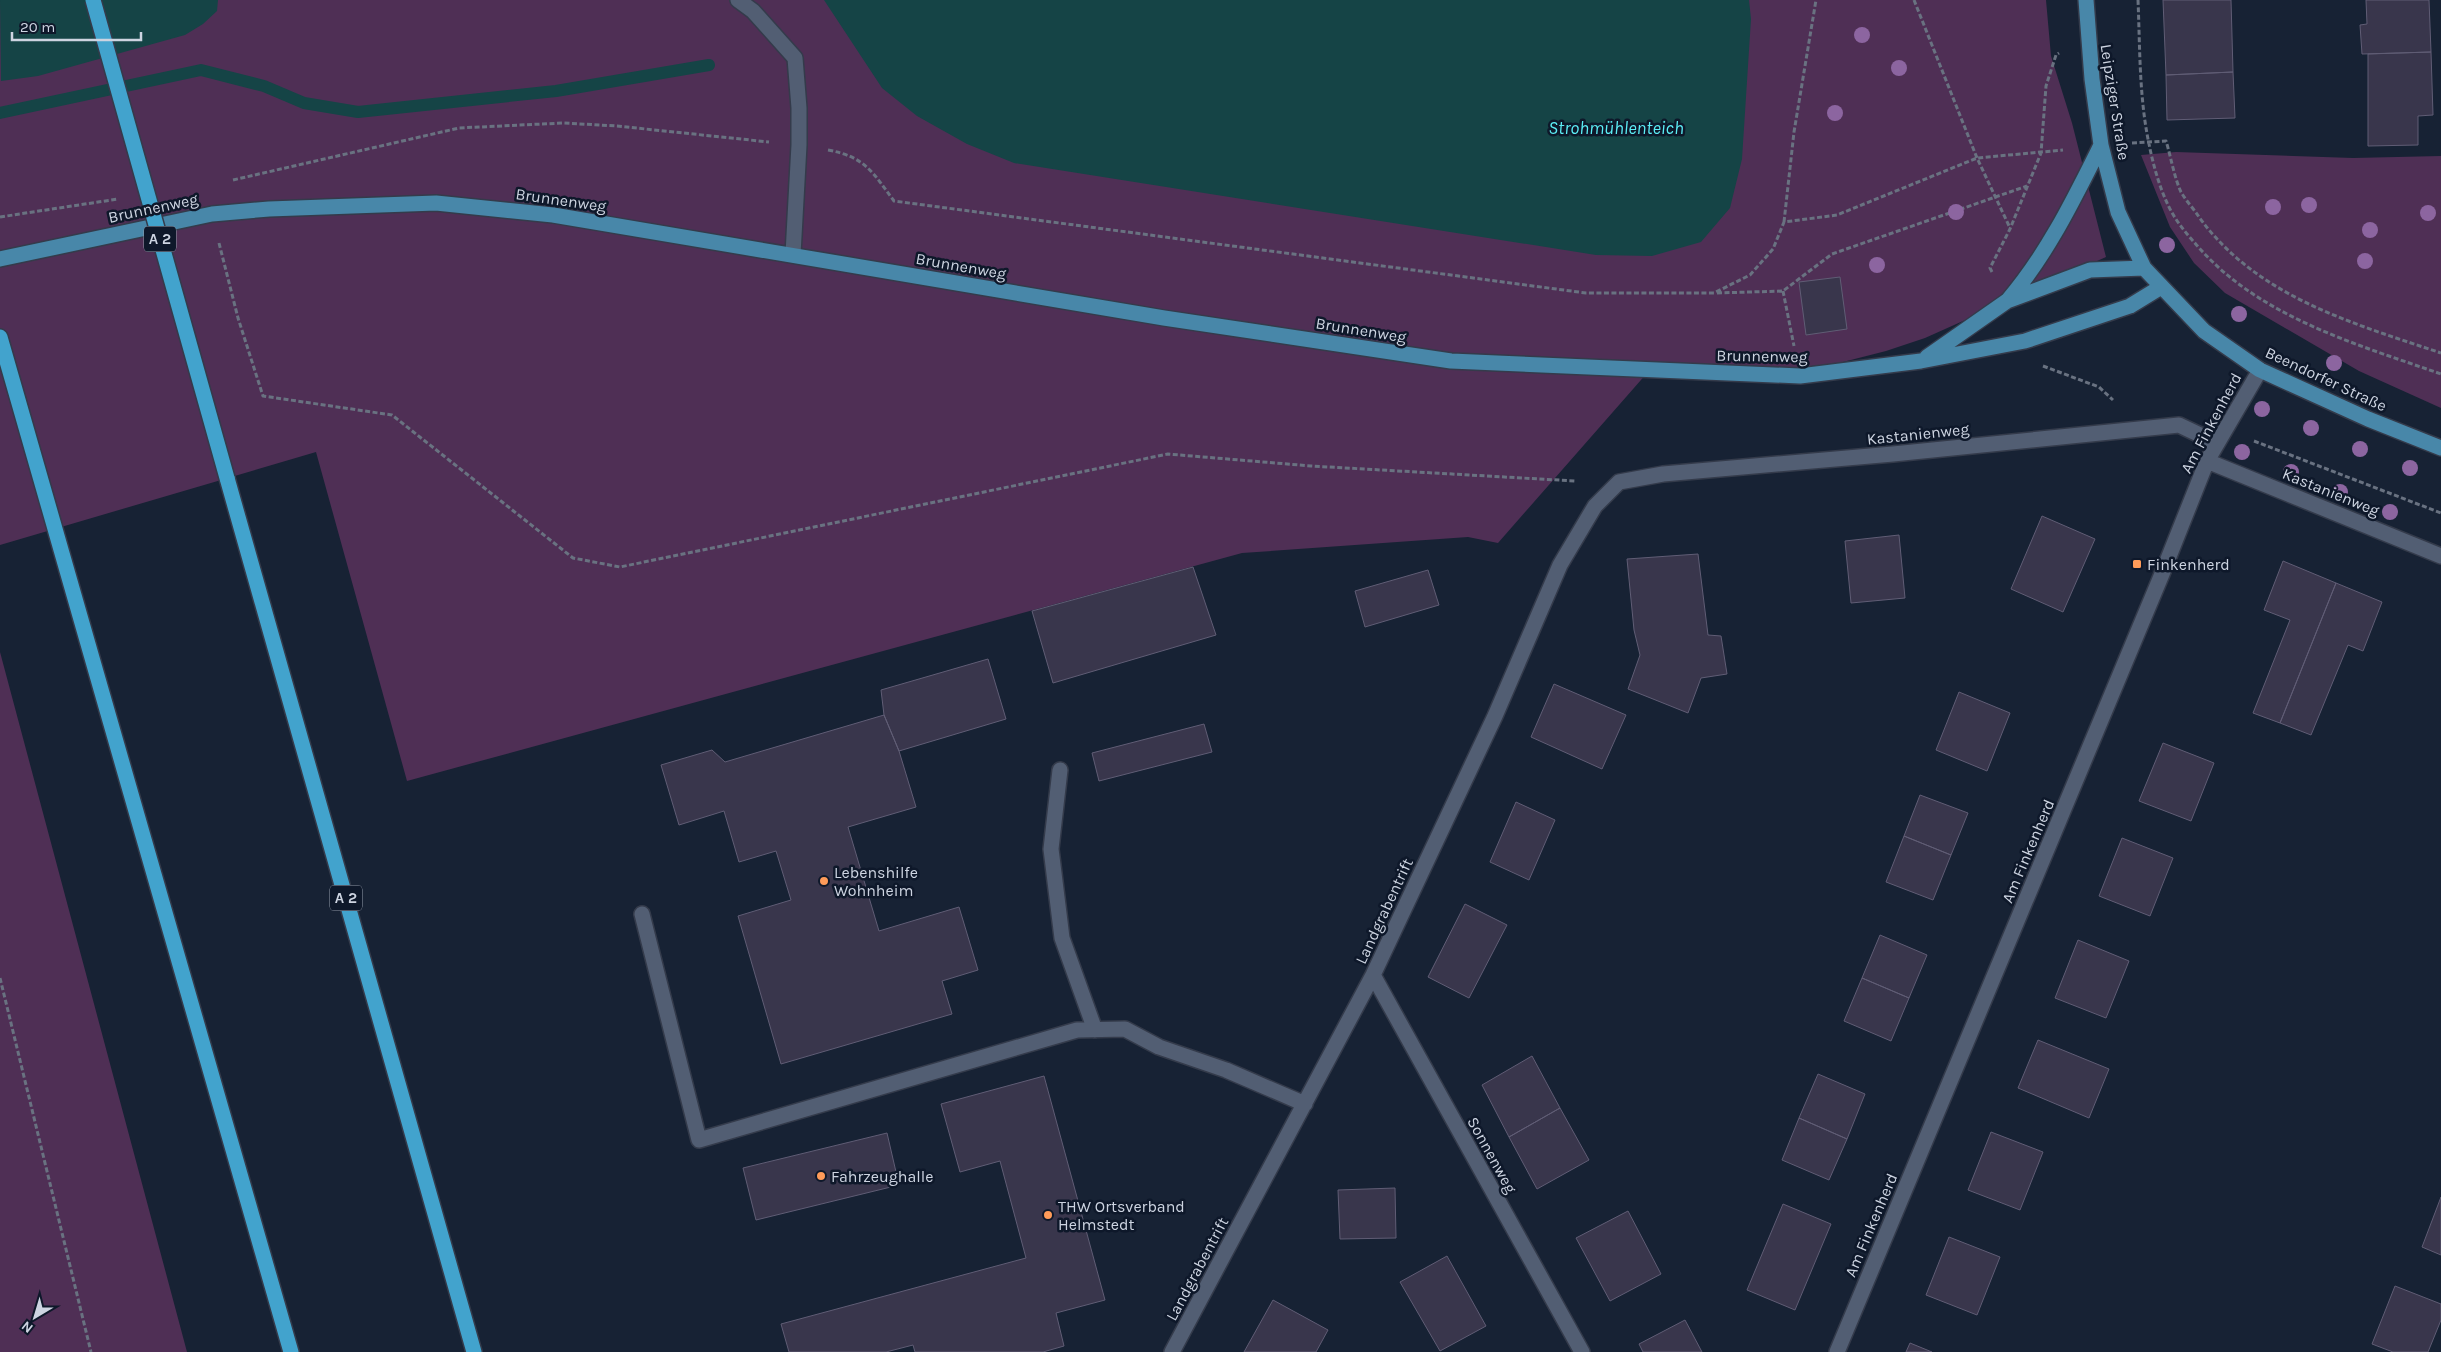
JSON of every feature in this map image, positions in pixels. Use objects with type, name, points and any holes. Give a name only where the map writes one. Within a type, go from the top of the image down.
[{"type":"highway","name":"A 2","points":[[93,0],[474,1352]]},
{"type":"highway","points":[[0,337],[291,1352]]},
{"type":"main road","name":"Leipziger Straße","points":[[2086,0],[2087,36],[2101,145],[2118,212],[2144,268],[2161,287]]},
{"type":"main road","points":[[2007,301],[2030,274],[2064,217],[2101,145]]},
{"type":"main road","name":"Brunnenweg","points":[[0,260],[212,214],[269,209],[436,203],[553,215],[1164,318],[1451,361],[1800,376],[1921,361],[2024,341],[2130,306],[2161,287]]},
{"type":"main road","name":"Brunnenweg","points":[[1921,361],[2007,301],[2090,270],[2144,268]]},
{"type":"main road","name":"Beendorfer Straße","points":[[2161,287],[2204,331],[2260,370],[2368,419],[2441,448]]},
{"type":"street","points":[[738,0],[754,5],[795,58],[799,108],[793,254]]},
{"type":"street","name":"Am Finkenherd","points":[[1837,1352],[2162,574],[2207,461],[2260,370]]},
{"type":"street","name":"Kastanienweg","points":[[1619,482],[1664,474],[2178,426],[2221,437]]},
{"type":"street","name":"Kastanienweg","points":[[2207,461],[2441,556]]},
{"type":"street","name":"Landgrabentrift","points":[[1172,1352],[1373,975],[1495,716],[1560,565],[1595,506],[1619,482]]},
{"type":"street","points":[[1060,770],[1051,849],[1062,938],[1095,1030]]},
{"type":"street","points":[[642,914],[699,1140],[1076,1030],[1125,1029],[1159,1047],[1226,1070],[1305,1104]]},
{"type":"street","name":"Sonnenweg","points":[[1373,975],[1582,1352]]},
{"type":"path","points":[[1714,293],[1750,275],[1773,249],[1784,222],[1794,132],[1816,0]]},
{"type":"path","points":[[1914,0],[1977,158],[2010,229]]},
{"type":"path","points":[[2138,0],[2143,93],[2148,142],[2168,206],[2184,231],[2222,272],[2253,295],[2284,313],[2357,344],[2441,374]]},
{"type":"path","points":[[1990,268],[2010,229],[2041,153],[2046,86],[2056,55],[2087,36]]},
{"type":"path","points":[[224,182],[459,128],[563,123],[599,125],[798,145],[842,152],[868,166],[894,201],[1586,293],[1783,291],[1832,254],[2028,185]]},
{"type":"path","points":[[2148,142],[2166,141],[2182,192],[2207,228],[2235,258],[2261,278],[2291,297],[2359,326],[2441,353]]},
{"type":"path","points":[[1784,222],[1837,215],[1977,158],[2041,153]]},
{"type":"path","points":[[0,217],[126,198]]},
{"type":"path","points":[[212,214],[238,318],[263,396],[392,415],[573,558],[620,567],[1168,454],[1360,469],[1619,482]]},
{"type":"path","points":[[1783,291],[1800,376]]},
{"type":"path","points":[[2040,363],[2046,369],[2075,377],[2099,388],[2114,401],[2126,430]]},
{"type":"path","points":[[2221,437],[2441,513]]},
{"type":"path","points":[[0,978],[91,1352]]},
{"type":"shaded area","points":[[0,0],[2046,0],[2051,56],[2072,123],[2106,257],[1925,338],[1886,351],[1839,363],[1785,369],[1655,364],[1498,543],[1468,537],[1242,553],[407,781],[316,452],[0,545]]},
{"type":"shaded area","points":[[2176,152],[2353,158],[2441,156],[2441,408],[2359,371],[2225,293],[2194,263],[2170,227],[2141,155]]},
{"type":"shaded area","points":[[0,652],[187,1352],[0,1352]]},
{"type":"water","points":[[0,0],[218,0],[217,11],[203,24],[185,35],[38,76],[1,81]]},
{"type":"water","name":"Strohmühlenteich","points":[[824,0],[1749,0],[1751,19],[1742,159],[1730,208],[1701,242],[1652,256],[1596,255],[1014,163],[967,144],[917,116],[882,88]]},
{"type":"building","points":[[2163,0],[2231,0],[2233,72],[2166,75]]},
{"type":"building","points":[[2366,0],[2429,0],[2431,52],[2362,54],[2360,25],[2367,24]]},
{"type":"building","points":[[2431,52],[2433,115],[2418,116],[2418,145],[2368,146],[2368,54]]},
{"type":"building","points":[[2233,72],[2235,118],[2167,120],[2166,75]]},
{"type":"building","points":[[1840,277],[1847,329],[1806,335],[1799,282]]},
{"type":"building","points":[[2042,516],[2095,539],[2063,612],[2011,589]]},
{"type":"building","points":[[1899,535],[1905,598],[1851,603],[1845,541]]},
{"type":"building","points":[[1698,554],[1708,635],[1721,636],[1727,674],[1701,678],[1688,713],[1628,689],[1640,655],[1634,630],[1627,559]]},
{"type":"building","points":[[2283,561],[2336,583],[2280,723],[2253,713],[2290,620],[2264,610]]},
{"type":"building","points":[[1193,567],[1216,635],[1053,683],[1032,611]]},
{"type":"building","points":[[1428,570],[1439,605],[1365,627],[1355,591]]},
{"type":"building","points":[[2336,583],[2382,602],[2363,651],[2348,645],[2311,735],[2280,723]]},
{"type":"building","points":[[988,659],[1006,719],[899,751],[884,715],[881,690]]},
{"type":"building","points":[[1554,684],[1626,715],[1602,769],[1531,737]]},
{"type":"building","points":[[1959,692],[2010,713],[1987,771],[1936,750]]},
{"type":"building","name":"Lebenshilfe Wohnheim","points":[[884,715],[899,751],[916,807],[848,827],[879,931],[959,907],[978,970],[942,981],[952,1014],[781,1064],[738,916],[791,900],[776,851],[739,862],[724,811],[679,825],[661,765],[712,750],[725,762]]},
{"type":"building","points":[[1204,724],[1212,752],[1099,781],[1092,753]]},
{"type":"building","points":[[2163,743],[2214,763],[2191,821],[2139,801]]},
{"type":"building","points":[[1920,795],[1968,813],[1951,855],[1904,836]]},
{"type":"building","points":[[1516,802],[1555,820],[1529,880],[1490,862]]},
{"type":"building","points":[[1904,836],[1951,855],[1933,900],[1886,882]]},
{"type":"building","points":[[2122,838],[2173,858],[2150,916],[2099,896]]},
{"type":"building","points":[[1465,904],[1507,925],[1469,998],[1428,977]]},
{"type":"building","points":[[1880,935],[1927,955],[1909,998],[1862,978]]},
{"type":"building","points":[[2078,940],[2129,961],[2106,1018],[2055,998]]},
{"type":"building","points":[[1862,978],[1909,998],[1891,1041],[1844,1021]]},
{"type":"building","points":[[2038,1040],[2109,1069],[2089,1118],[2018,1088]]},
{"type":"building","points":[[1532,1056],[1560,1108],[1509,1137],[1482,1085]]},
{"type":"building","points":[[1818,1074],[1865,1094],[1847,1139],[1799,1118]]},
{"type":"building","name":"THW Ortsverband Helmstedt","points":[[1044,1076],[1105,1300],[1056,1313],[1064,1346],[1043,1352],[915,1352],[913,1345],[886,1352],[789,1352],[781,1324],[1026,1258],[1000,1161],[960,1172],[941,1104]]},
{"type":"building","points":[[1560,1108],[1589,1160],[1537,1189],[1509,1137]]},
{"type":"building","points":[[1799,1118],[1847,1139],[1829,1180],[1782,1160]]},
{"type":"building","points":[[1991,1132],[2043,1152],[2020,1210],[1968,1190]]},
{"type":"building","name":"Fahrzeughalle","points":[[887,1133],[899,1185],[756,1220],[743,1168]]},
{"type":"building","points":[[1395,1188],[1396,1238],[1340,1239],[1338,1190]]},
{"type":"building","points":[[2441,1197],[2441,1255],[2422,1247]]},
{"type":"building","points":[[1783,1204],[1831,1224],[1795,1310],[1747,1290]]},
{"type":"building","points":[[1628,1211],[1661,1274],[1610,1301],[1576,1238]]},
{"type":"building","points":[[1949,1237],[2000,1257],[1977,1315],[1926,1295]]},
{"type":"building","points":[[1447,1256],[1486,1326],[1440,1351],[1400,1282]]},
{"type":"building","points":[[2395,1286],[2441,1304],[2441,1320],[2428,1352],[2393,1352],[2372,1344]]},
{"type":"building","points":[[1273,1300],[1328,1330],[1316,1352],[1244,1352]]},
{"type":"building","points":[[1685,1320],[1702,1352],[1643,1352],[1639,1344]]},
{"type":"building","points":[[1910,1343],[1932,1352],[1906,1352]]},
{"type":"waterway","points":[[0,113],[201,70],[264,86],[304,103],[358,112],[556,91],[709,65]]},
{"type":"place","name":"Finkenherd","points":[[2137,564]]},
{"type":"place","name":"Lebenshilfe Wohnheim","points":[[824,881]]},
{"type":"place","name":"Fahrzeughalle","points":[[821,1176]]},
{"type":"place","name":"THW Ortsverband Helmstedt","points":[[1048,1215]]}]
